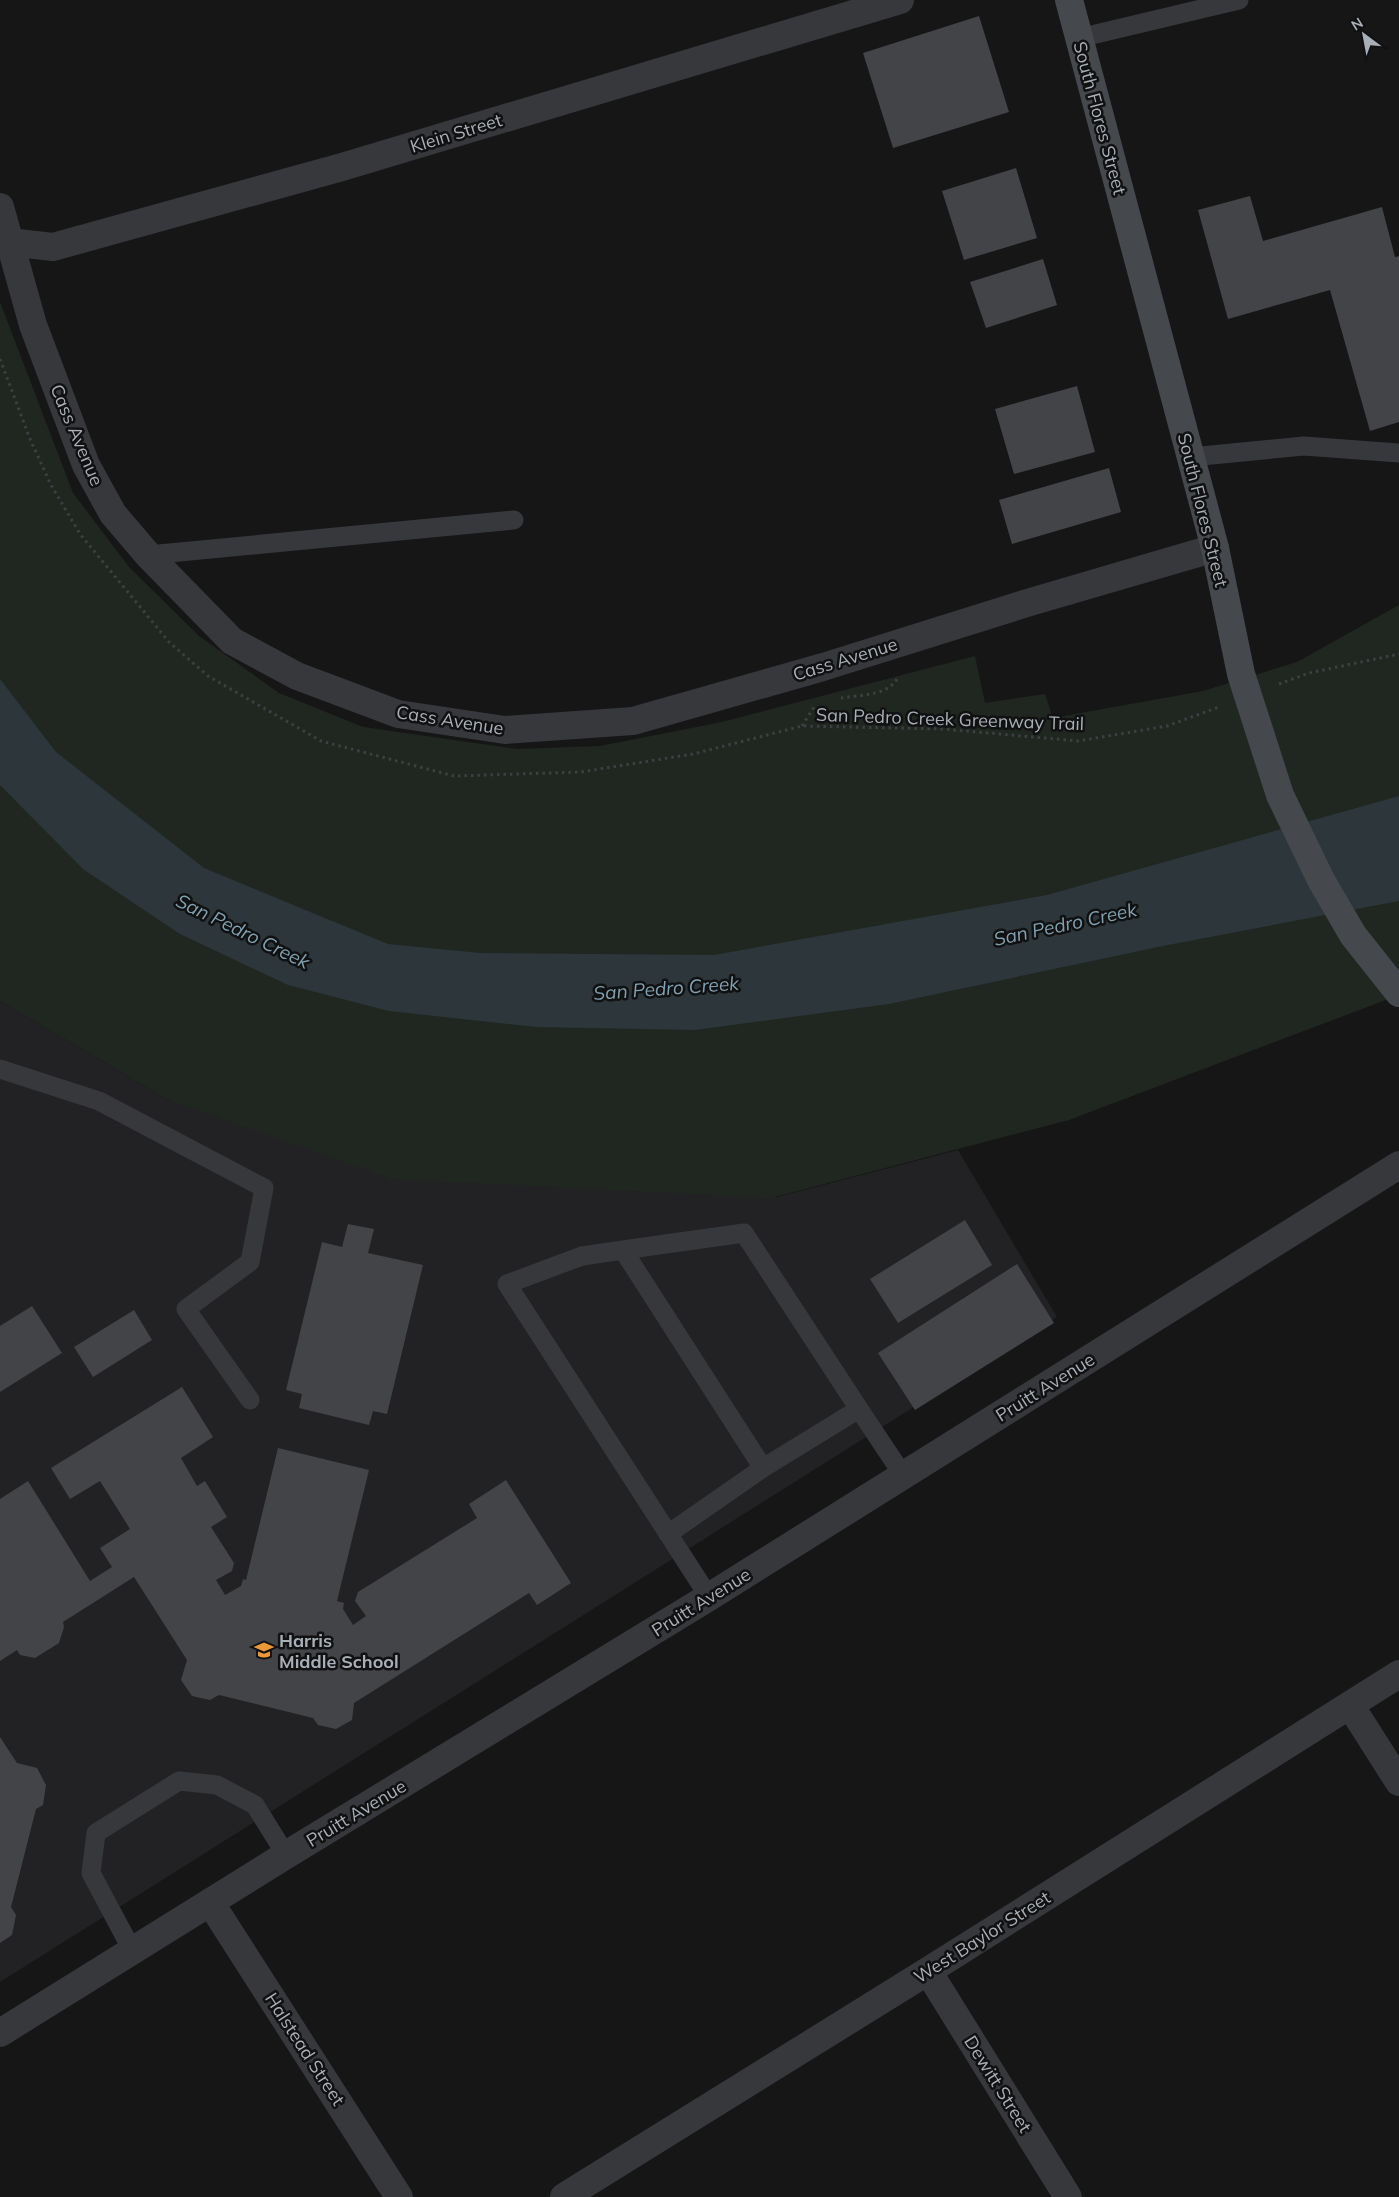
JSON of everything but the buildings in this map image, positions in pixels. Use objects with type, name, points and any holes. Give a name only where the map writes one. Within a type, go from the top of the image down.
[{"type":"main road","name":"South Flores Street","points":[[1069,0],[1215,548],[1240,674],[1280,795],[1321,880],[1354,935],[1399,993]]},
{"type":"street","name":"Klein Street","points":[[9,242],[53,247],[352,164],[900,0]]},
{"type":"street","name":"Cass Avenue","points":[[0,207],[33,324],[86,465],[114,514],[148,556],[232,641],[297,676],[398,714],[505,730],[633,721],[823,667],[1027,603],[1215,548]]},
{"type":"street","name":"Pruitt Avenue","points":[[0,2032],[709,1597],[1399,1165]]},
{"type":"street","name":"West Baylor Street","points":[[564,2197],[928,1971],[1399,1674]]},
{"type":"street","points":[[1350,1705],[1399,1782]]},
{"type":"street","name":"Halstead Street","points":[[210,1902],[399,2197]]},
{"type":"street","name":"Dewitt Street","points":[[928,1971],[1068,2197]]},
{"type":"lane","points":[[1079,38],[1239,0]]},
{"type":"lane","points":[[1191,456],[1304,446],[1399,453]]},
{"type":"lane","points":[[148,556],[514,520]]},
{"type":"lane","points":[[0,1069],[100,1101],[264,1188],[250,1262],[186,1309],[250,1400]]},
{"type":"lane","points":[[709,1597],[508,1284],[582,1256],[744,1233],[903,1476]]},
{"type":"lane","points":[[623,1250],[763,1468]]},
{"type":"lane","points":[[668,1534],[763,1468],[859,1409]]},
{"type":"lane","points":[[132,1950],[90,1873],[96,1833],[178,1782],[217,1785],[255,1805],[286,1855]]},
{"type":"path","name":"San Pedro Creek Greenway Trail","points":[[0,359],[30,439],[50,485],[80,534],[169,642],[208,676],[321,741],[454,776],[581,772],[693,754],[802,726],[943,729],[1078,741],[1167,726],[1221,706]]},
{"type":"path","points":[[1274,686],[1309,673],[1399,654]]},
{"type":"path","points":[[832,699],[880,692],[895,683],[900,675]]},
{"type":"path","points":[[802,726],[811,710],[819,701]]},
{"type":"shaded area","points":[[0,302],[73,493],[129,567],[199,636],[279,693],[363,727],[517,749],[600,746],[722,722],[975,656],[985,703],[1045,694],[1053,718],[1203,691],[1297,662],[1399,605],[1399,995],[1069,1120],[771,1198],[392,1179],[167,1099],[0,1001]]},
{"type":"shaded area","name":"Harris Middle School","points":[[0,1001],[167,1099],[777,1197],[958,1150],[1057,1317],[0,1982]]},
{"type":"water","name":"San Pedro Creek","points":[[0,679],[56,752],[204,868],[388,944],[480,953],[714,955],[1047,895],[1399,796],[1399,901],[1163,946],[889,1004],[695,1030],[536,1027],[389,1011],[288,985],[180,934],[83,869],[0,785]]},
{"type":"place","name":"Harris Middle School","points":[[264,1650]]}]
